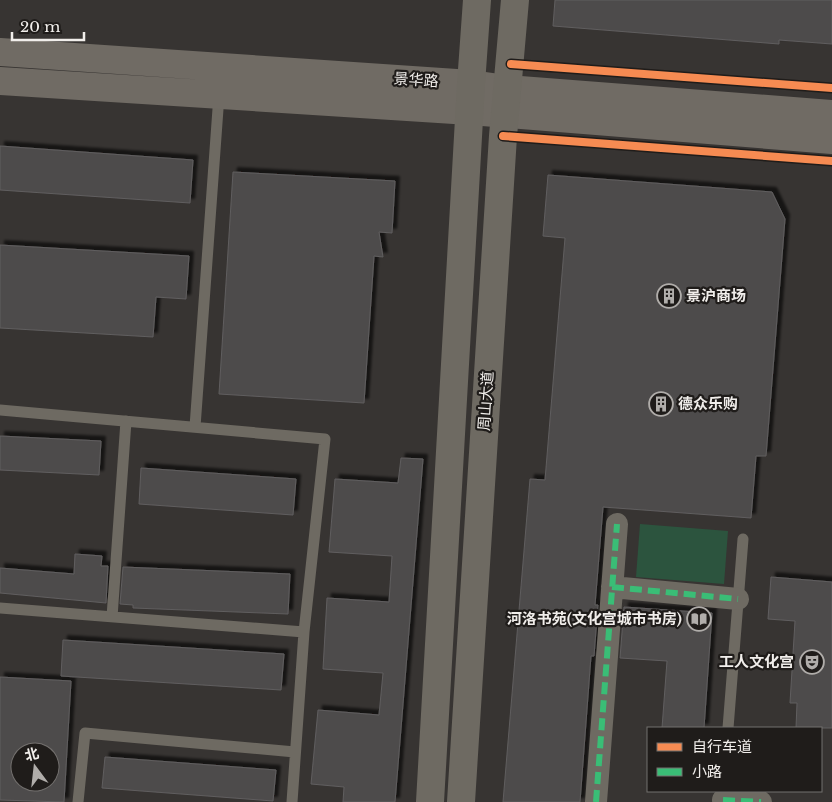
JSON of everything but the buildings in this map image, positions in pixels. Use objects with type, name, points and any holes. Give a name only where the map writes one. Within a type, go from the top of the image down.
[{"type":"main road","points":[[430,802],[477,0]]},
{"type":"main road","name":"周山大道","points":[[461,802],[506,102],[515,0]]},
{"type":"main road","name":"景华路","points":[[0,52],[471,84],[506,102],[832,140]]},
{"type":"main road","name":"景华路","points":[[0,81],[470,111],[506,102],[832,114]]},
{"type":"street","points":[[596,802],[617,524]]},
{"type":"street","points":[[612,587],[738,599]]},
{"type":"street","points":[[723,798],[761,802]]},
{"type":"lane","points":[[195,427],[219,95]]},
{"type":"lane","points":[[0,410],[324,439],[304,632],[292,802]]},
{"type":"lane","points":[[112,617],[126,421]]},
{"type":"lane","points":[[728,727],[743,539]]},
{"type":"lane","points":[[0,608],[304,632]]},
{"type":"lane","points":[[78,802],[85,733],[296,752]]},
{"type":"green space","points":[[640,524],[728,531],[724,584],[636,577]]},
{"type":"marked path","points":[[596,802],[617,524]]},
{"type":"marked path","points":[[612,587],[738,599]]},
{"type":"marked path","points":[[723,800],[761,802]]},
{"type":"cycle path","points":[[511,64],[832,88]]},
{"type":"cycle path","points":[[503,136],[832,161]]},
{"type":"place","name":"景沪商场","points":[[669,296]]},
{"type":"place","name":"德众乐购","points":[[661,404]]},
{"type":"place","name":"河洛书苑(文化宫城市书房)","points":[[699,619]]},
{"type":"place","name":"工人文化宫","points":[[812,662]]}]
